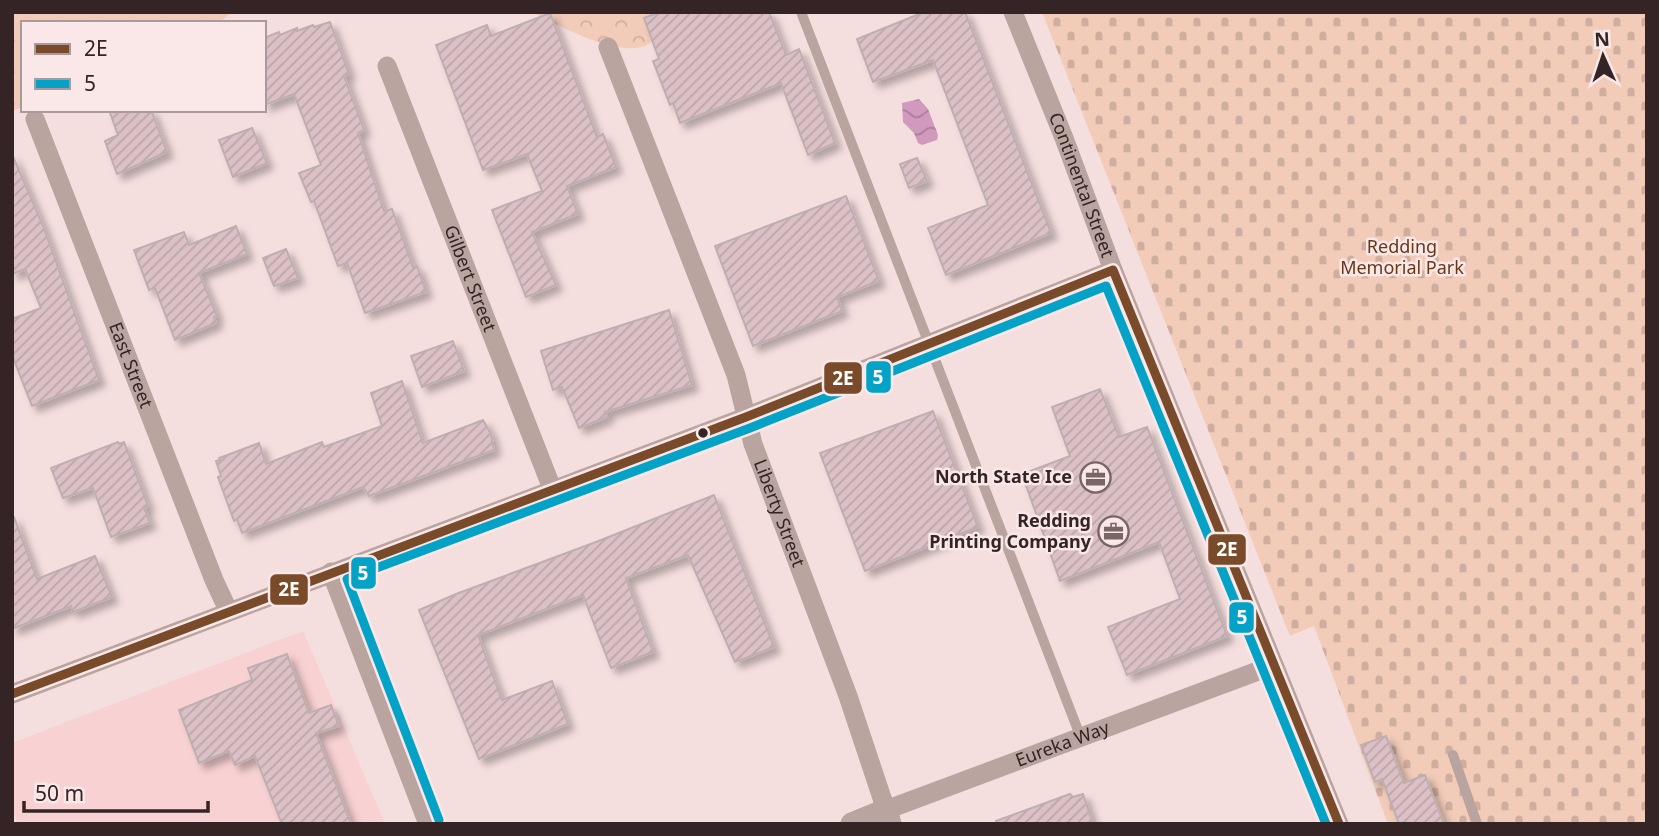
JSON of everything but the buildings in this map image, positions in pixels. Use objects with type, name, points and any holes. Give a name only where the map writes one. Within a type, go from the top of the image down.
[{"type":"street","name":"Continental Street","points":[[1013,12],[1113,270],[1339,824]]},
{"type":"street","name":"Liberty Street","points":[[608,47],[736,375],[753,444],[840,674],[888,817]]},
{"type":"street","name":"Gilbert Street","points":[[387,66],[553,491]]},
{"type":"street","name":"East Street","points":[[35,119],[228,610]]},
{"type":"street","points":[[12,694],[228,610],[746,417],[1113,270]]},
{"type":"street","points":[[331,572],[428,824]]},
{"type":"street","name":"Eureka Way","points":[[852,824],[888,817],[1081,738],[1274,664]]},
{"type":"lane","points":[[801,12],[1081,738]]},
{"type":"lane","points":[[1453,755],[1478,824]]},
{"type":"shaded area","points":[[303,631],[385,824],[18,824],[12,808],[12,743]]},
{"type":"green space","points":[[12,12],[238,12],[221,21],[21,21],[21,108],[12,111]]},
{"type":"green space","points":[[532,12],[664,12],[655,38],[644,46],[630,48],[595,41]]},
{"type":"green space","name":"Redding Memorial Park","points":[[1042,12],[1647,12],[1647,824],[1388,824],[1314,626],[1290,636]]},
{"type":"water","points":[[919,99],[928,109],[938,135],[937,140],[922,145],[903,122],[902,103]]},
{"type":"transit line","name":"2E","points":[[12,694],[746,417],[1113,270],[1339,824]]},
{"type":"transit line","name":"5","points":[[439,820],[347,579],[750,428],[1106,286],[1326,824]]},
{"type":"place","name":"North State Ice","points":[[1095,477]]},
{"type":"place","name":"Redding Printing Company","points":[[1114,531]]}]
